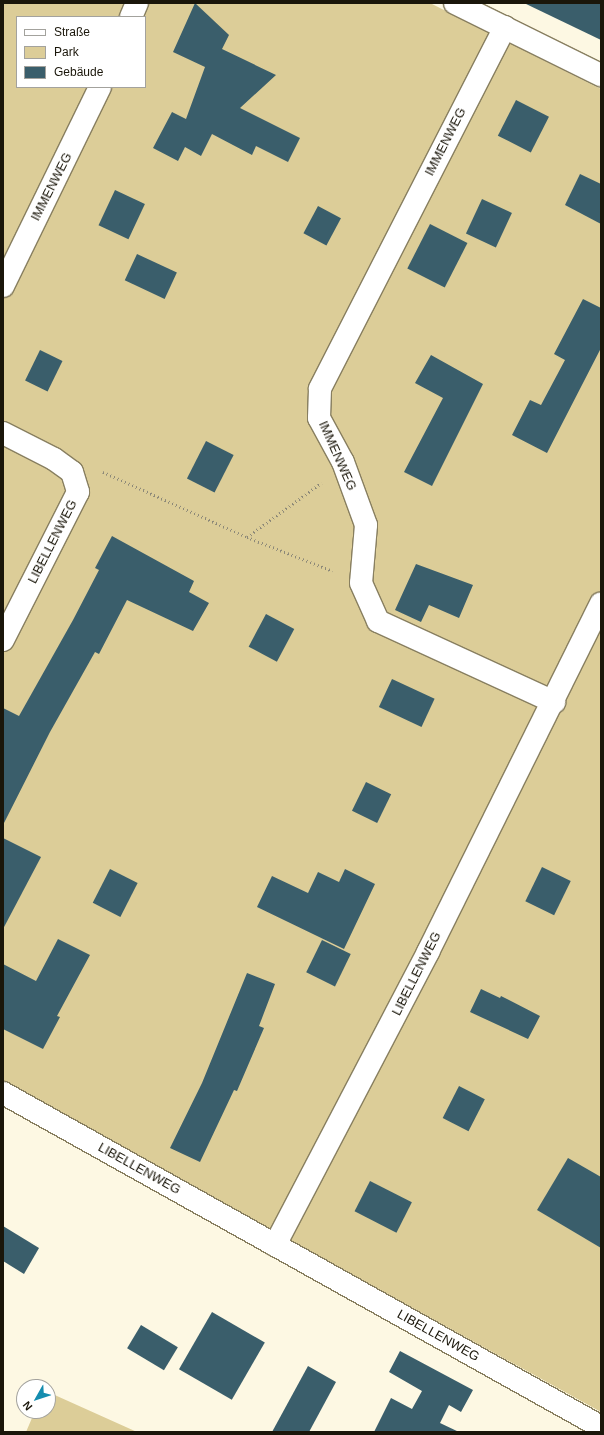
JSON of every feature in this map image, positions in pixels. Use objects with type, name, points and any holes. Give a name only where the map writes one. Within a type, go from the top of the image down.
[{"type":"street","points":[[131,16],[137,3]]},
{"type":"street","points":[[455,3],[601,75]]},
{"type":"street","name":"IMMENWEG","points":[[505,27],[320,388],[319,418],[345,466],[366,525],[361,582],[378,621],[554,702]]},
{"type":"street","name":"IMMENWEG","points":[[3,286],[100,88]]},
{"type":"street","points":[[3,434],[54,459],[72,472]]},
{"type":"street","name":"LIBELLENWEG","points":[[3,640],[78,492],[72,472]]},
{"type":"street","points":[[554,702],[601,604]]},
{"type":"street","name":"LIBELLENWEG","points":[[275,1245],[428,952],[554,702]]},
{"type":"street","name":"LIBELLENWEG","points":[[3,1093],[601,1427]]},
{"type":"path","points":[[247,537],[345,466]]},
{"type":"path","points":[[72,472],[93,467],[247,537],[361,582]]},
{"type":"green space","points":[[3,3],[430,3],[601,89],[601,1412],[3,1081]]},
{"type":"green space","points":[[56,1396],[137,1432],[26,1432],[32,1419],[56,1419]]},
{"type":"building","points":[[195,3],[229,35],[222,49],[276,75],[240,108],[300,138],[288,162],[256,146],[252,155],[212,134],[201,156],[185,147],[178,161],[153,148],[172,112],[186,119],[205,67],[173,52]]},
{"type":"building","points":[[524,3],[601,3],[601,40]]},
{"type":"building","points":[[516,100],[549,117],[531,152],[498,136]]},
{"type":"building","points":[[580,174],[601,184],[601,224],[565,205]]},
{"type":"building","points":[[115,190],[145,204],[128,239],[99,225]]},
{"type":"building","points":[[482,199],[512,213],[496,247],[466,233]]},
{"type":"building","points":[[318,206],[341,218],[326,246],[303,233]]},
{"type":"building","points":[[430,224],[467,243],[445,288],[407,269]]},
{"type":"building","points":[[137,254],[177,273],[165,299],[125,280]]},
{"type":"building","points":[[583,299],[601,308],[601,348],[547,453],[512,435],[530,400],[541,405],[565,360],[554,354]]},
{"type":"building","points":[[40,350],[62,361],[48,392],[25,381]]},
{"type":"building","points":[[431,355],[483,384],[432,486],[404,472],[443,398],[415,383]]},
{"type":"building","points":[[206,441],[234,455],[215,492],[187,478]]},
{"type":"building","points":[[112,536],[194,581],[189,592],[209,603],[193,631],[127,600],[99,654],[95,652],[50,732],[3,825],[3,708],[19,716],[73,620],[99,570],[95,568]]},
{"type":"building","points":[[416,564],[473,585],[459,618],[429,605],[421,622],[395,610]]},
{"type":"building","points":[[266,614],[294,629],[277,662],[249,647]]},
{"type":"building","points":[[392,679],[435,699],[421,727],[379,707]]},
{"type":"building","points":[[366,782],[391,794],[377,823],[352,811]]},
{"type":"building","points":[[3,838],[41,857],[3,929]]},
{"type":"building","points":[[542,867],[571,881],[554,915],[525,901]]},
{"type":"building","points":[[110,869],[138,883],[120,917],[93,903]]},
{"type":"building","points":[[345,869],[375,884],[344,949],[257,907],[272,876],[308,893],[318,872],[339,882]]},
{"type":"building","points":[[58,939],[90,955],[57,1016],[60,1017],[43,1049],[3,1029],[3,964],[36,981]]},
{"type":"building","points":[[322,940],[351,954],[335,986],[306,972]]},
{"type":"building","points":[[247,973],[275,984],[259,1026],[264,1028],[237,1091],[234,1090],[200,1162],[170,1148],[202,1083]]},
{"type":"building","points":[[481,989],[500,998],[501,996],[540,1016],[528,1039],[470,1012]]},
{"type":"building","points":[[459,1086],[485,1099],[468,1131],[443,1118]]},
{"type":"building","points":[[568,1158],[601,1177],[601,1248],[537,1210]]},
{"type":"building","points":[[370,1181],[412,1202],[396,1233],[355,1211]]},
{"type":"building","points":[[3,1226],[39,1248],[24,1274],[3,1261]]},
{"type":"building","points":[[212,1312],[265,1342],[232,1400],[179,1369]]},
{"type":"building","points":[[141,1325],[178,1347],[164,1370],[127,1348]]},
{"type":"building","points":[[400,1351],[473,1390],[461,1412],[449,1405],[440,1423],[459,1432],[374,1432],[391,1398],[412,1409],[422,1391],[389,1372]]},
{"type":"building","points":[[308,1366],[336,1382],[309,1432],[272,1432]]}]
